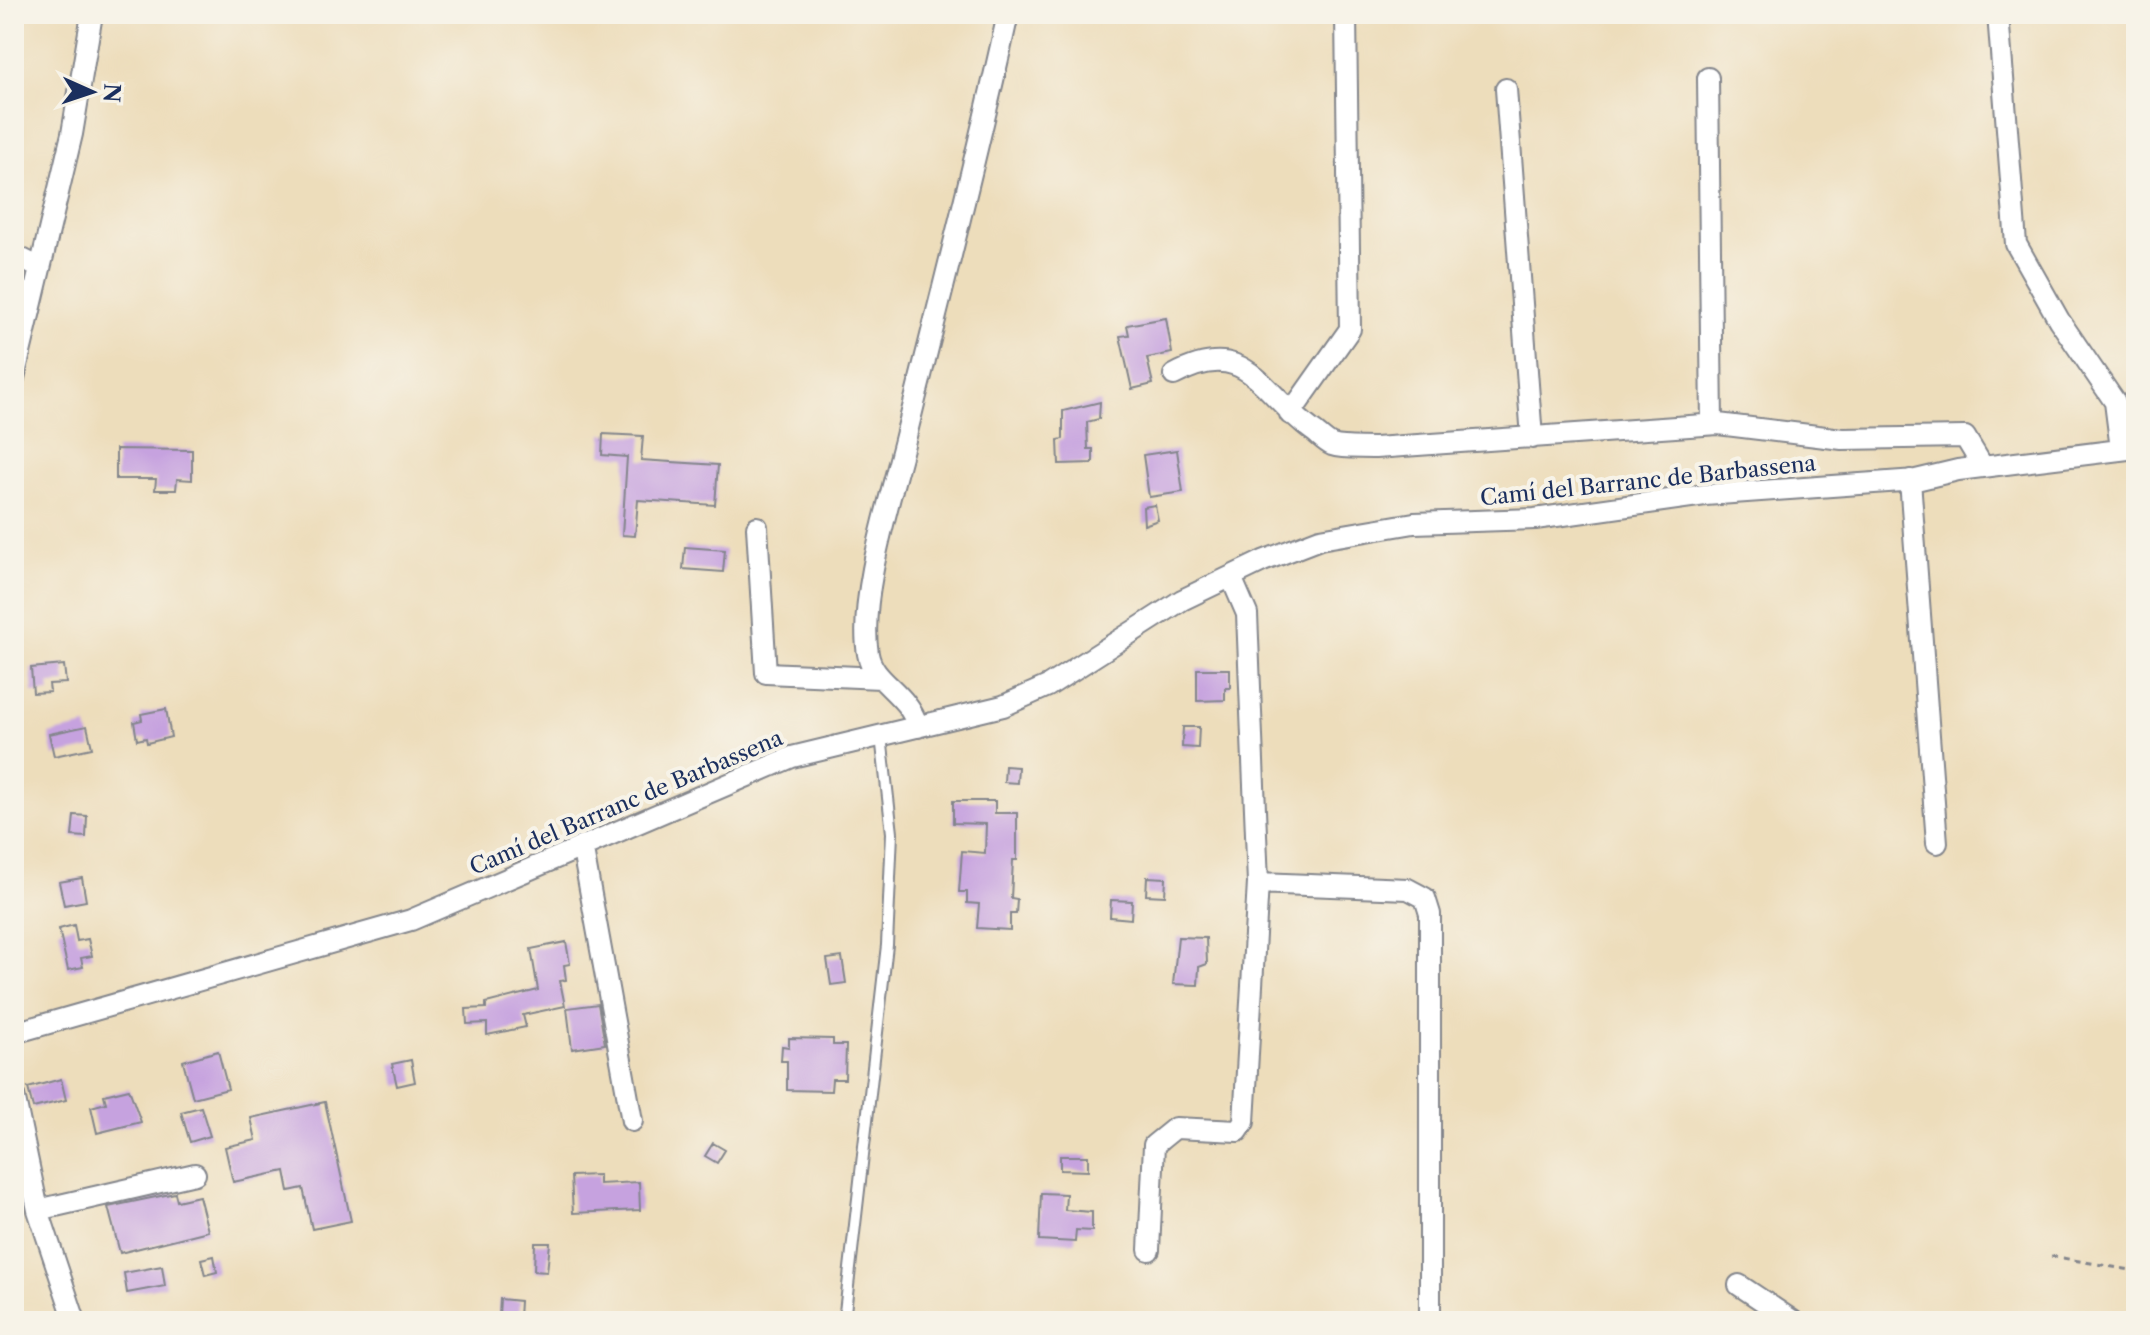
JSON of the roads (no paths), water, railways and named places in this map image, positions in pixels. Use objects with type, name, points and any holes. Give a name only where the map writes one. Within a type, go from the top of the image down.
[{"type":"street","points":[[14,378],[72,134],[92,14]]},
{"type":"street","points":[[918,727],[912,706],[881,678],[868,658],[866,634],[882,534],[1008,14]]},
{"type":"street","points":[[1290,414],[1350,329],[1346,14]]},
{"type":"street","points":[[1998,14],[2016,244],[2059,320],[2115,402],[2129,449]]},
{"type":"street","points":[[1708,78],[1712,424]]},
{"type":"street","points":[[1506,89],[1532,438]]},
{"type":"street","points":[[14,255],[40,268]]},
{"type":"street","points":[[1174,375],[1197,363],[1232,361],[1254,376],[1290,414],[1331,445],[1375,448],[1712,424],[1842,439],[1965,437],[1983,467]]},
{"type":"street","name":"Camí del Barranc de Barbassena","points":[[14,1033],[411,920],[792,757],[1003,706],[1048,686],[1182,600],[1320,539],[1414,523],[1535,519],[1705,495],[1910,480],[1983,467],[2129,449]]},
{"type":"street","points":[[1910,480],[1937,843]]},
{"type":"street","points":[[757,527],[766,673],[881,678]]},
{"type":"street","points":[[1149,1250],[1154,1145],[1175,1128],[1238,1131],[1244,1122],[1258,883],[1247,614],[1231,577]]},
{"type":"street","points":[[582,845],[632,1121]]},
{"type":"street","points":[[1258,883],[1408,889],[1425,898],[1430,914],[1430,1321]]},
{"type":"street","points":[[14,1095],[38,1210],[75,1321]]},
{"type":"street","points":[[38,1210],[195,1174]]},
{"type":"street","points":[[1739,1285],[1793,1321]]},
{"type":"lane","points":[[844,1321],[887,945],[892,833],[881,736]]}]
